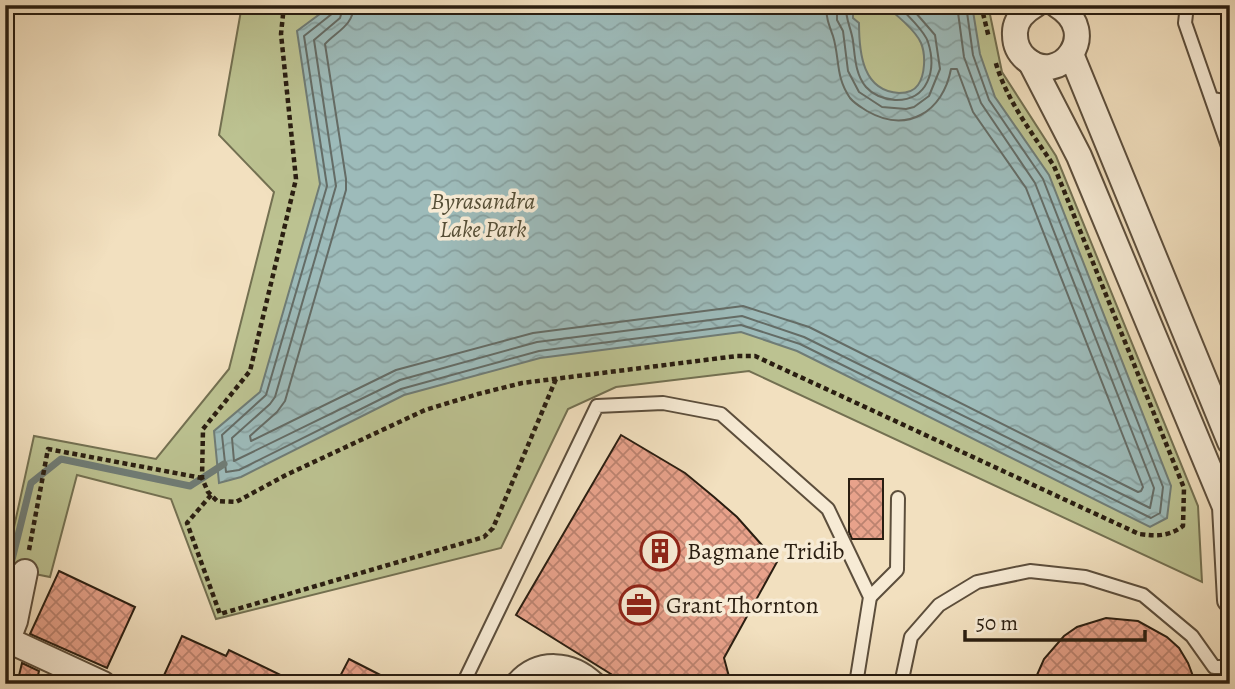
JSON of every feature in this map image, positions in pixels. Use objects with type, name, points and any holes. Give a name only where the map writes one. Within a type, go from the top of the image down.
[{"type":"street","points":[[1029,7],[1015,28],[1014,38],[1023,57],[1031,63],[1048,67],[1057,65],[1071,54],[1078,36],[1068,10]]},
{"type":"street","points":[[1071,54],[1230,442]]},
{"type":"street","points":[[1031,63],[1079,156],[1225,507],[1230,600]]},
{"type":"street","points":[[25,572],[15,621],[7,643],[103,684]]},
{"type":"street","points":[[518,684],[534,671],[560,667],[573,670],[593,684]]},
{"type":"lane","points":[[1187,5],[1185,23],[1230,152]]},
{"type":"lane","points":[[1212,99],[1230,102]]},
{"type":"lane","points":[[463,684],[597,406],[663,403],[721,414],[828,509],[870,597],[856,684]]},
{"type":"lane","points":[[870,597],[897,570],[898,498]]},
{"type":"lane","points":[[901,684],[911,637],[939,605],[977,582],[1030,571],[1085,577],[1143,595],[1192,636],[1214,667],[1230,667]]},
{"type":"path","points":[[285,5],[281,34],[296,179],[250,371],[203,429],[202,478],[217,501],[236,502],[286,475],[425,411],[522,383],[755,356],[1139,534],[1172,534],[1183,526],[1184,488],[1054,166],[999,74],[993,55]]},
{"type":"path","points":[[981,5],[991,46]]},
{"type":"path","points":[[211,495],[187,523],[220,614],[484,537],[493,528],[556,379]]},
{"type":"path","points":[[25,572],[48,449],[202,478]]},
{"type":"green space","name":"Byrasandra Lake Park","points":[[242,5],[988,5],[1002,72],[1056,156],[1198,506],[1202,582],[749,371],[616,387],[568,409],[501,548],[216,619],[171,499],[77,475],[50,577],[5,568],[34,436],[156,459],[229,369],[274,192],[219,135]]},
{"type":"water","name":"Byrasandra Lake Park","points":[[332,5],[853,5],[853,18],[859,23],[860,47],[866,69],[878,86],[899,93],[910,91],[918,85],[924,65],[924,53],[914,33],[883,5],[972,5],[980,54],[995,97],[1049,175],[1171,486],[1167,518],[1150,527],[797,351],[741,332],[540,358],[404,395],[241,477],[219,483],[214,431],[260,392],[320,184],[297,31]]},
{"type":"building","name":"Bagmane Tridib","points":[[621,435],[685,473],[737,517],[777,562],[724,658],[731,684],[627,684],[516,615]]},
{"type":"building","points":[[849,479],[883,479],[883,539],[852,539],[849,532]]},
{"type":"building","points":[[59,571],[135,607],[107,668],[30,634]]},
{"type":"building","points":[[1106,618],[1138,621],[1167,637],[1179,648],[1196,684],[1033,684],[1044,659],[1064,636],[1077,627]]},
{"type":"building","points":[[182,636],[226,656],[229,650],[299,684],[160,684]]},
{"type":"building","points":[[349,659],[398,684],[336,684]]},
{"type":"building","points":[[22,663],[39,671],[36,684],[17,684]]},
{"type":"waterway","points":[[5,588],[31,483],[61,459],[190,486],[224,464]]},
{"type":"place","name":"Bagmane Tridib","points":[[660,551]]},
{"type":"place","name":"Grant Thornton","points":[[639,605]]}]
